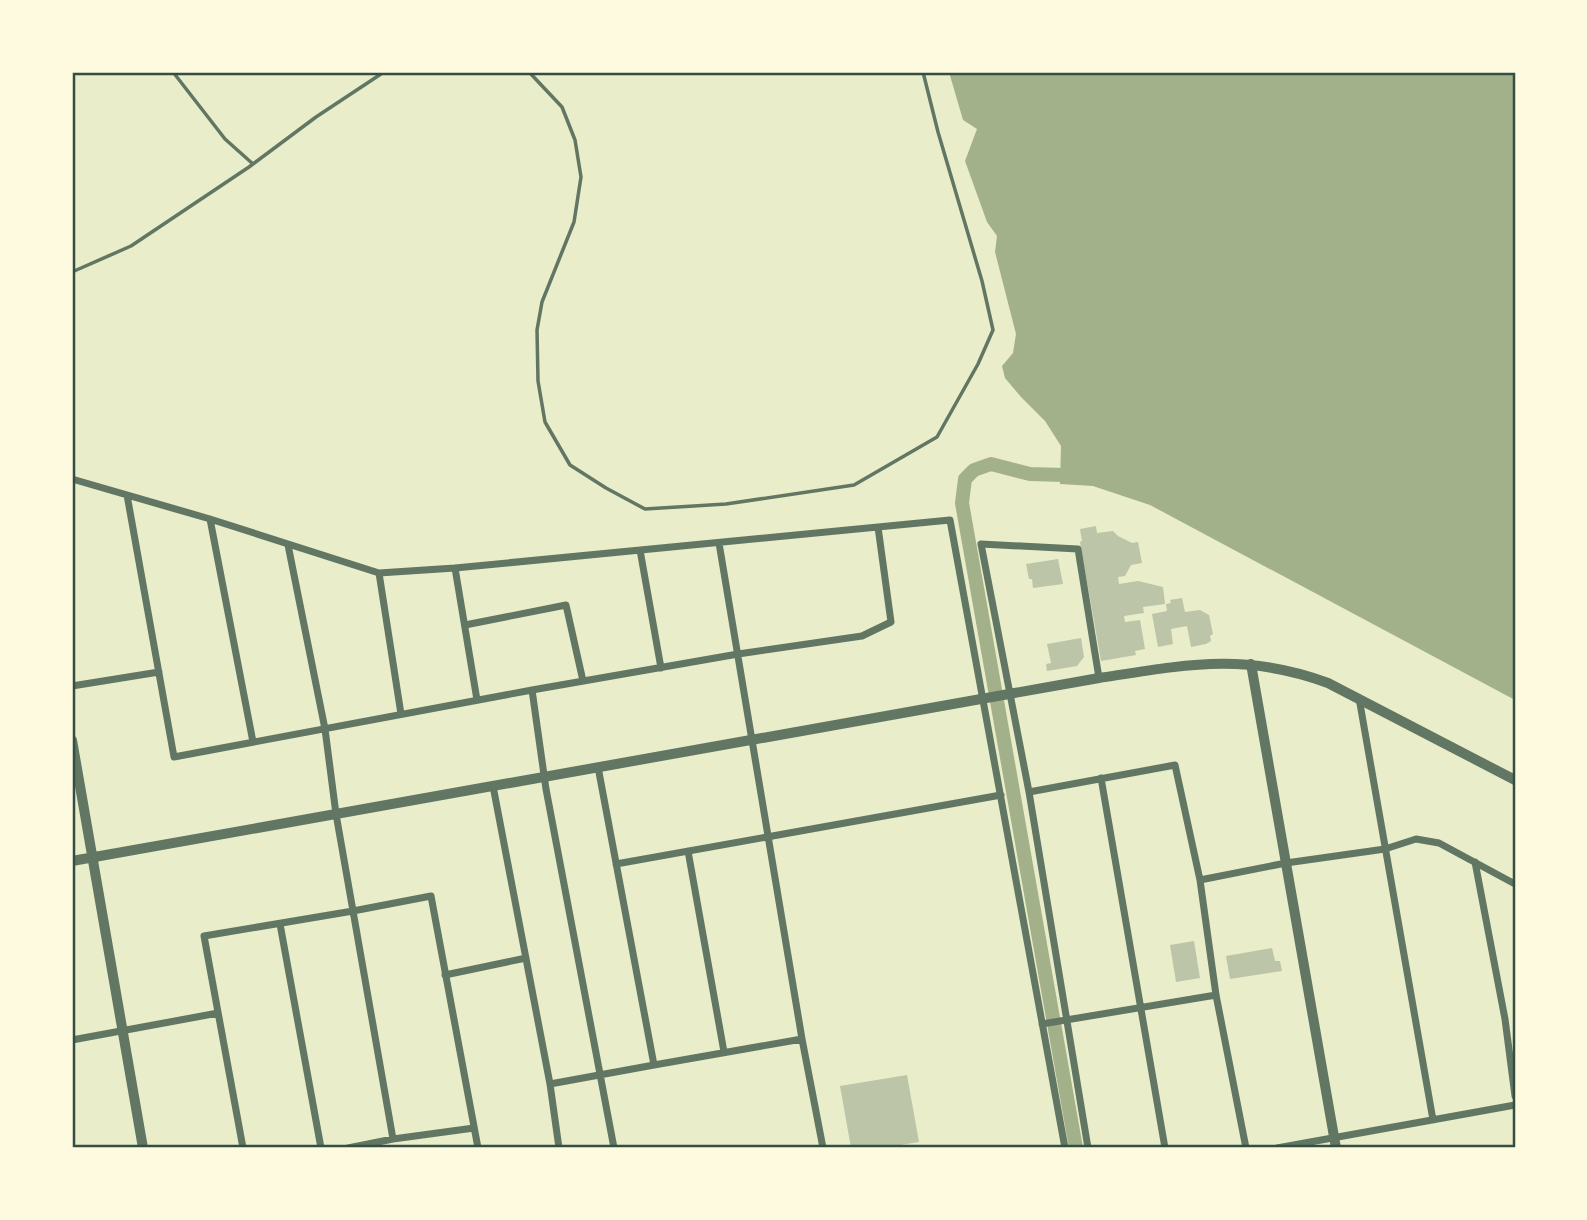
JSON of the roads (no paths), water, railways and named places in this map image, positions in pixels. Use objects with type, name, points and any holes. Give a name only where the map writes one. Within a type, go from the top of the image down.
[{"type":"street","points":[[72,479],[210,519],[379,573],[950,520],[986,699],[1065,1148]]},
{"type":"street","points":[[127,495],[174,757],[583,681],[737,654],[862,636],[891,622],[878,527]]},
{"type":"street","points":[[210,519],[253,742]]},
{"type":"street","points":[[719,542],[802,1039],[823,1148]]},
{"type":"street","points":[[1088,1148],[1029,792],[1006,695],[981,544],[1078,549],[1099,678]]},
{"type":"street","points":[[288,545],[325,729],[336,814],[393,1139]]},
{"type":"street","points":[[640,550],[661,668]]},
{"type":"street","points":[[455,568],[477,700]]},
{"type":"street","points":[[379,573],[401,714]]},
{"type":"street","points":[[465,625],[566,605],[583,681]]},
{"type":"street","points":[[72,861],[1099,678],[1213,663],[1251,664],[1301,673],[1328,683],[1515,780]]},
{"type":"street","points":[[1251,664],[1335,1143]]},
{"type":"street","points":[[72,686],[159,672]]},
{"type":"street","points":[[532,690],[544,777],[614,1148]]},
{"type":"street","points":[[1359,698],[1433,1120]]},
{"type":"street","points":[[72,740],[143,1148]]},
{"type":"street","points":[[1029,792],[1175,765],[1200,880],[1216,995],[1246,1148]]},
{"type":"street","points":[[598,767],[654,1065]]},
{"type":"street","points":[[1101,778],[1165,1148]]},
{"type":"street","points":[[493,786],[550,1084],[559,1148]]},
{"type":"street","points":[[616,864],[1001,795]]},
{"type":"street","points":[[1200,880],[1286,863],[1384,849],[1416,839],[1439,843],[1515,884]]},
{"type":"street","points":[[688,851],[724,1052]]},
{"type":"street","points":[[1475,862],[1505,1020],[1515,1096]]},
{"type":"street","points":[[243,1148],[204,936],[431,896],[478,1148]]},
{"type":"street","points":[[280,924],[321,1148]]},
{"type":"street","points":[[445,975],[526,958]]},
{"type":"street","points":[[1042,1024],[1216,995]]},
{"type":"street","points":[[72,1040],[218,1013]]},
{"type":"street","points":[[1505,1020],[1515,1018]]},
{"type":"street","points":[[550,1084],[802,1039]]},
{"type":"street","points":[[1277,1148],[1335,1143],[1433,1120],[1515,1105]]},
{"type":"street","points":[[348,1148],[474,1128]]},
{"type":"lane","points":[[173,72],[225,139],[253,164]]},
{"type":"lane","points":[[72,272],[131,246],[384,72]]},
{"type":"lane","points":[[529,72],[562,107],[575,139],[580,177],[574,222],[542,302],[537,330],[538,381],[545,422],[570,465],[645,509],[726,504],[854,485],[937,437],[978,364],[993,330],[982,281],[923,72]]},
{"type":"waterway","points":[[1064,475],[1030,474],[991,464],[974,470],[965,479],[962,503],[1076,1148]]}]
